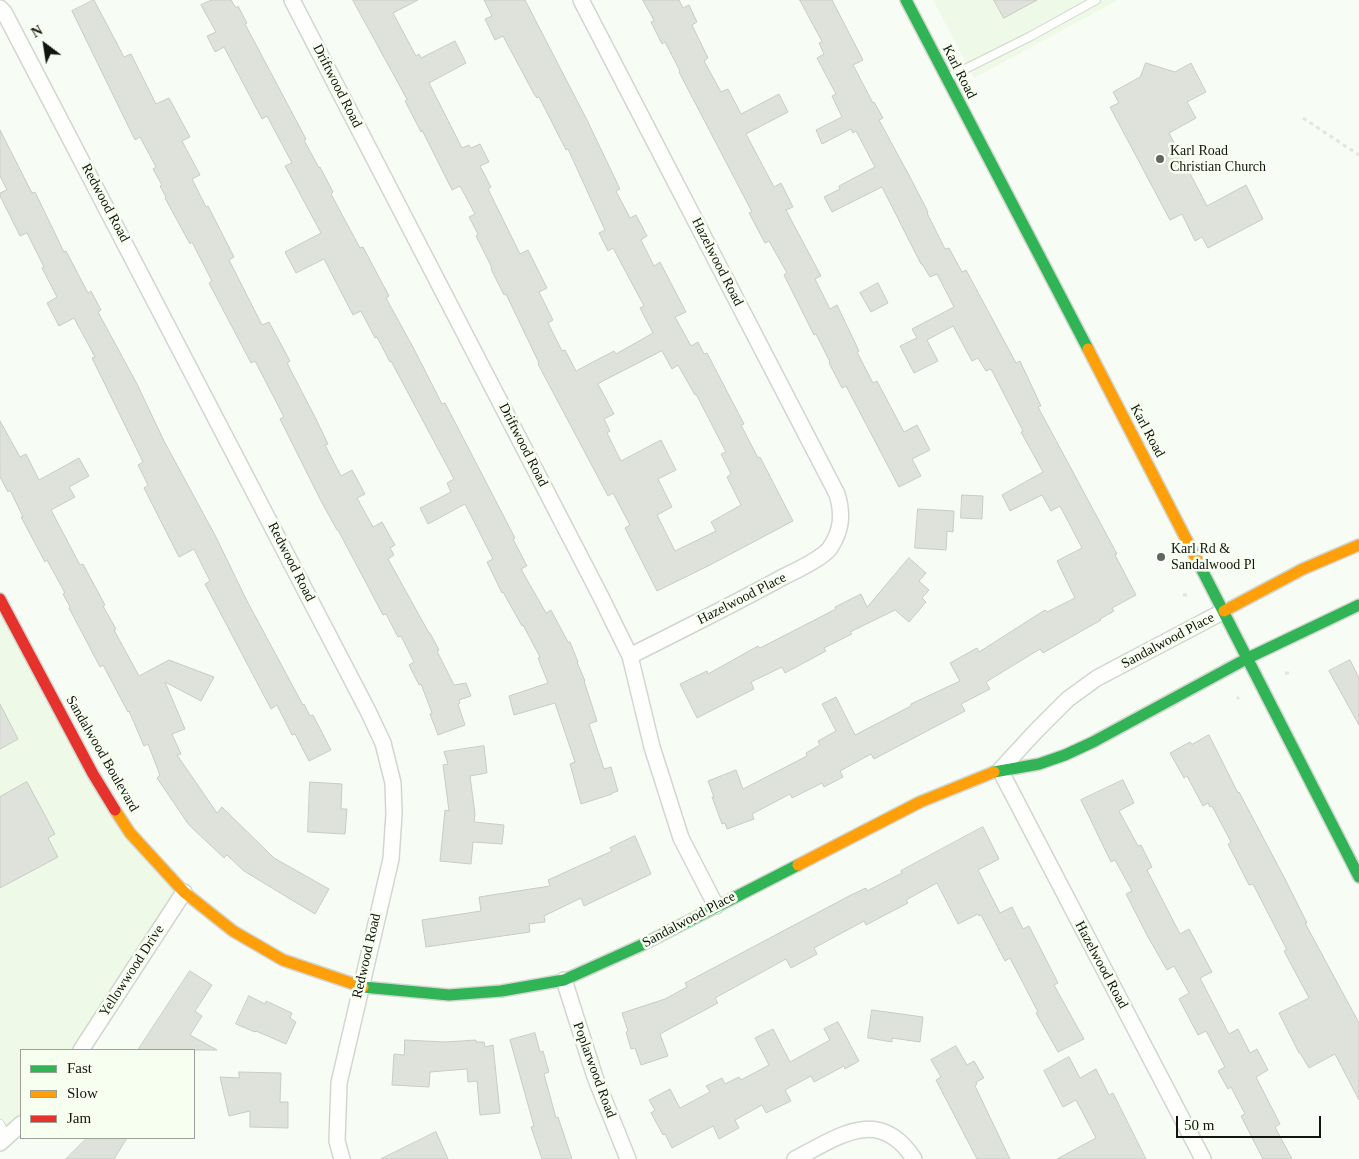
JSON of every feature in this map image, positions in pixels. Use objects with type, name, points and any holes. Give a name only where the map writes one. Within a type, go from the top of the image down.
[{"type":"street","name":"Driftwood Road","points":[[292,0],[630,656],[652,747],[681,838],[716,906]]},
{"type":"street","name":"Hazelwood Road","points":[[582,0],[837,494],[842,510],[840,527]]},
{"type":"street","name":"Karl Road","points":[[906,0],[1224,611],[1359,877]]},
{"type":"street","name":"Redwood Road","points":[[0,8],[4,12],[103,198],[383,744],[392,783],[394,814],[391,859],[339,1082],[337,1141],[342,1159]]},
{"type":"street","name":"Hazelwood Place","points":[[630,656],[809,564],[830,550],[840,527]]},
{"type":"street","name":"Sandalwood Place","points":[[1000,770],[1068,699],[1097,678],[1303,569],[1359,544]]},
{"type":"street","name":"Sandalwood Boulevard","points":[[0,600],[93,774],[130,833],[184,892],[233,931],[283,960],[360,987]]},
{"type":"street","name":"Sandalwood Place","points":[[360,987],[450,995],[501,991],[564,980],[644,944],[920,802],[1000,770],[1039,764],[1093,742],[1248,658],[1359,605]]},
{"type":"street","name":"Hazelwood Road","points":[[1000,770],[1203,1159]]},
{"type":"street","name":"Yellowwood Drive","points":[[82,1049],[184,892]]},
{"type":"street","name":"Poplarwood Road","points":[[564,980],[595,1077],[628,1159]]},
{"type":"street","points":[[2,1135],[20,1125]]},
{"type":"street","points":[[795,1159],[846,1133],[864,1128],[882,1131],[900,1140],[914,1159]]},
{"type":"lane","points":[[1075,0],[1079,9]]},
{"type":"lane","points":[[946,79],[1096,0]]},
{"type":"path","points":[[1303,118],[1359,155]]},
{"type":"shaded area","points":[[933,0],[1118,0],[974,78]]},
{"type":"shaded area","points":[[0,600],[100,791],[182,890],[82,1049],[20,1049],[20,1134],[0,1149]]},
{"type":"building","points":[[94,0],[124,57],[131,54],[156,104],[169,98],[190,137],[182,141],[200,175],[192,179],[234,257],[229,260],[262,325],[269,322],[290,361],[287,363],[328,444],[325,445],[341,476],[352,470],[365,494],[357,498],[373,527],[382,522],[395,545],[390,548],[394,555],[388,559],[439,650],[437,651],[454,685],[466,683],[471,696],[459,700],[460,703],[458,704],[465,725],[438,735],[421,684],[419,685],[409,665],[414,662],[401,636],[398,637],[386,614],[383,615],[321,501],[280,419],[284,417],[255,361],[251,363],[209,283],[212,281],[192,242],[190,244],[165,198],[160,186],[162,185],[153,169],[156,167],[140,137],[135,140],[72,11]]},
{"type":"building","points":[[212,0],[231,0],[236,8],[238,6],[247,23],[245,24],[306,139],[304,140],[333,192],[331,194],[360,248],[363,247],[389,296],[386,298],[442,404],[445,403],[515,538],[513,539],[527,566],[521,569],[546,613],[551,610],[568,642],[570,642],[585,681],[597,721],[589,724],[604,769],[611,767],[618,791],[581,804],[570,764],[575,762],[555,703],[514,715],[509,696],[548,683],[538,658],[540,657],[523,625],[502,593],[487,562],[493,559],[465,504],[428,524],[420,508],[451,492],[447,483],[454,479],[391,361],[377,337],[375,338],[361,311],[353,315],[324,259],[296,273],[285,252],[321,233],[285,166],[292,163],[267,116],[262,119],[224,47],[215,52],[207,36],[216,32],[201,5]]},
{"type":"building","points":[[353,0],[418,0],[393,13],[416,56],[419,54],[421,58],[455,41],[466,63],[429,83],[462,148],[469,145],[471,148],[480,144],[489,162],[480,166],[491,187],[488,189],[520,254],[528,250],[547,288],[539,292],[553,320],[548,323],[562,351],[565,350],[576,371],[614,351],[616,354],[653,333],[640,308],[644,306],[613,248],[608,251],[599,233],[605,230],[568,149],[566,150],[539,97],[537,98],[534,94],[503,36],[495,40],[485,19],[492,16],[484,0],[525,0],[587,120],[620,189],[616,191],[630,218],[636,215],[647,236],[641,240],[654,266],[660,262],[686,312],[675,317],[691,346],[698,342],[704,354],[707,353],[744,424],[741,425],[793,521],[657,591],[625,528],[630,525],[613,493],[608,496],[538,364],[506,294],[504,295],[491,269],[476,236],[478,234],[469,217],[475,214],[460,186],[452,190],[405,101],[407,100]],"holes":[[[662,351],[672,369],[678,365],[696,394],[726,452],[721,454],[731,474],[727,477],[741,505],[711,522],[716,531],[675,551],[657,515],[672,507],[658,479],[676,470],[661,440],[621,461],[607,433],[610,431],[604,419],[614,414],[598,384]]]},
{"type":"building","points":[[643,0],[679,0],[683,8],[689,5],[697,22],[692,25],[708,58],[704,61],[721,92],[728,89],[741,114],[779,94],[788,112],[746,134],[774,187],[781,183],[793,207],[786,210],[821,276],[815,279],[830,309],[837,305],[859,351],[857,352],[873,383],[877,381],[904,432],[917,425],[930,450],[912,459],[921,476],[899,487],[846,386],[842,388],[816,334],[814,335],[784,275],[787,273],[769,241],[765,243],[749,213],[752,212],[665,42],[662,44],[651,22],[654,21]]},
{"type":"building","points":[[800,0],[832,0],[863,60],[853,65],[883,118],[879,120],[928,212],[945,249],[949,248],[962,272],[966,270],[1016,363],[1020,361],[1041,406],[1038,407],[1117,554],[1115,555],[1136,595],[1112,608],[1114,611],[1101,620],[1043,653],[1040,649],[986,682],[990,689],[961,704],[965,711],[874,759],[871,754],[840,771],[843,777],[824,787],[822,783],[792,798],[790,794],[752,814],[754,819],[727,829],[725,823],[722,824],[708,781],[736,770],[743,789],[807,756],[806,753],[820,745],[818,741],[836,731],[822,704],[836,697],[855,735],[911,706],[911,704],[960,681],[950,663],[977,648],[979,652],[1045,610],[1047,612],[1075,598],[1057,561],[1082,548],[1060,506],[1051,511],[1042,495],[1010,511],[1002,495],[1043,472],[1021,432],[1023,431],[991,369],[986,371],[978,358],[972,361],[953,326],[927,340],[938,361],[914,373],[900,346],[917,338],[912,329],[954,307],[937,274],[930,277],[921,264],[882,187],[832,212],[824,197],[840,189],[839,186],[875,167],[856,131],[853,133],[851,129],[822,144],[816,130],[842,117],[832,96],[836,94],[817,58],[824,54],[819,43],[822,42]]},
{"type":"building","points":[[994,0],[1037,0],[1004,18]]},
{"type":"building","name":"Karl Road Christian Church","points":[[1146,63],[1175,72],[1191,63],[1206,92],[1187,102],[1196,118],[1169,133],[1207,206],[1246,185],[1263,219],[1208,248],[1202,237],[1195,241],[1182,214],[1170,220],[1110,107],[1119,103],[1113,92],[1140,77]]},
{"type":"building","points":[[0,130],[32,193],[35,192],[64,252],[66,251],[88,293],[91,291],[101,310],[98,312],[216,537],[247,601],[303,705],[310,716],[313,715],[331,750],[309,761],[295,734],[292,735],[277,705],[271,709],[205,584],[210,581],[194,549],[179,557],[144,488],[148,485],[138,465],[143,462],[92,358],[95,357],[74,318],[59,326],[47,303],[57,297],[42,268],[44,267],[27,233],[20,236],[0,196],[0,193],[7,190],[0,176]]},
{"type":"building","points":[[878,283],[888,303],[871,312],[860,293]]},
{"type":"building","points":[[0,421],[20,457],[26,454],[39,480],[79,458],[89,476],[69,487],[75,497],[51,510],[80,565],[83,564],[105,605],[103,606],[116,629],[114,630],[139,676],[169,660],[214,677],[201,701],[165,682],[185,729],[172,734],[181,754],[177,755],[217,813],[222,807],[274,858],[329,889],[315,914],[244,871],[227,855],[224,858],[189,825],[157,778],[160,775],[148,744],[144,746],[129,711],[103,665],[100,667],[69,608],[63,594],[65,593],[47,560],[45,562],[21,517],[23,517],[10,490],[8,492],[0,477]]},
{"type":"building","points":[[962,495],[983,496],[982,519],[961,518]]},
{"type":"building","points":[[918,509],[954,511],[953,532],[947,531],[946,550],[915,548]]},
{"type":"building","points":[[909,558],[926,573],[919,581],[929,590],[922,598],[926,602],[909,622],[895,610],[850,632],[852,634],[824,648],[826,651],[785,673],[782,667],[751,682],[754,689],[697,718],[680,684],[707,671],[708,674],[758,646],[760,648],[836,609],[835,607],[861,594],[867,607]]},
{"type":"building","points":[[1350,660],[1359,678],[1359,725],[1329,671]]},
{"type":"building","points":[[0,704],[18,739],[0,749]]},
{"type":"building","points":[[1209,735],[1285,879],[1307,923],[1305,923],[1359,1023],[1359,1100],[1335,1054],[1309,1068],[1299,1053],[1279,1013],[1309,998],[1284,951],[1287,950],[1253,884],[1249,885],[1228,844],[1231,842],[1212,806],[1210,807],[1208,803],[1203,806],[1187,776],[1184,778],[1170,753],[1190,742],[1192,744]]},
{"type":"building","points":[[484,746],[487,773],[470,776],[475,814],[474,822],[504,825],[502,844],[473,842],[471,864],[440,861],[445,810],[449,811],[443,765],[448,764],[444,752]]},
{"type":"building","points":[[1123,780],[1134,803],[1119,811],[1138,846],[1141,845],[1152,867],[1147,870],[1180,934],[1189,929],[1212,972],[1200,978],[1229,1034],[1238,1029],[1250,1053],[1257,1049],[1268,1070],[1256,1077],[1280,1124],[1275,1127],[1292,1159],[1263,1159],[1241,1116],[1245,1114],[1231,1087],[1228,1089],[1218,1071],[1225,1067],[1206,1031],[1198,1035],[1179,999],[1189,993],[1174,966],[1167,970],[1148,937],[1126,894],[1132,891],[1115,860],[1111,862],[1081,800]]},
{"type":"building","points":[[27,782],[55,834],[48,838],[58,857],[0,888],[0,797]]},
{"type":"building","points":[[310,782],[342,784],[341,809],[347,809],[345,834],[308,832]]},
{"type":"building","points":[[983,827],[999,859],[978,870],[1000,913],[1012,907],[1023,929],[1029,926],[1058,983],[1054,985],[1084,1039],[1058,1052],[1036,1013],[1038,1012],[1010,958],[1005,961],[981,915],[979,916],[978,914],[958,924],[937,883],[906,900],[908,903],[866,925],[864,921],[814,948],[817,954],[791,968],[786,959],[715,998],[718,1003],[660,1034],[668,1056],[641,1065],[635,1048],[631,1049],[622,1013],[665,999],[687,987],[685,983],[851,895],[866,888],[867,891],[902,873],[901,871]]},
{"type":"building","points":[[635,836],[651,874],[584,906],[581,898],[544,916],[545,922],[529,924],[530,932],[426,947],[422,920],[481,911],[479,897],[550,886],[548,880],[612,851],[610,848]]},
{"type":"building","points":[[190,971],[212,985],[195,1011],[202,1016],[190,1035],[217,1050],[139,1049]]},
{"type":"building","points":[[249,996],[265,1004],[266,1001],[292,1013],[290,1018],[296,1022],[286,1044],[236,1024]]},
{"type":"building","points":[[872,1010],[923,1017],[920,1042],[892,1038],[892,1042],[868,1038]]},
{"type":"building","points":[[838,1022],[859,1061],[845,1069],[844,1066],[814,1082],[811,1076],[785,1090],[791,1101],[766,1113],[762,1105],[735,1120],[739,1128],[719,1139],[713,1126],[672,1148],[651,1113],[655,1110],[649,1100],[670,1089],[680,1108],[710,1092],[706,1086],[722,1078],[725,1084],[739,1077],[741,1080],[769,1065],[755,1038],[773,1029],[790,1062],[830,1040],[824,1029]]},
{"type":"building","points":[[535,1033],[540,1052],[543,1051],[549,1072],[544,1074],[556,1118],[558,1117],[572,1159],[542,1159],[531,1127],[534,1126],[510,1040]]},
{"type":"building","points":[[405,1040],[445,1042],[476,1040],[476,1042],[484,1042],[485,1047],[493,1045],[500,1113],[480,1115],[477,1081],[468,1082],[467,1069],[430,1072],[429,1087],[392,1085],[394,1054],[404,1055]]},
{"type":"building","points":[[956,1046],[967,1065],[974,1061],[984,1078],[976,1082],[975,1086],[1010,1159],[977,1159],[936,1080],[941,1077],[931,1060]]},
{"type":"building","points":[[1069,1057],[1080,1078],[1096,1069],[1109,1095],[1113,1093],[1146,1159],[1057,1159],[1096,1138],[1076,1100],[1063,1107],[1044,1071]]},
{"type":"building","points":[[239,1072],[281,1073],[280,1102],[288,1102],[288,1128],[250,1127],[250,1111],[229,1116],[220,1077],[239,1078]]},
{"type":"building","points":[[436,1132],[448,1159],[381,1159]]},
{"type":"building","points":[[86,1139],[126,1139],[114,1159],[66,1159]]},
{"type":"traffic: fast","points":[[906,0],[1088,349]]},
{"type":"traffic: fast","points":[[1199,564],[1359,877]]},
{"type":"traffic: fast","points":[[994,772],[1039,764],[1065,755],[1093,742],[1248,658],[1359,605]]},
{"type":"traffic: fast","points":[[363,987],[449,995],[501,991],[564,980],[644,944],[798,865]]},
{"type":"traffic: slow","points":[[1088,349],[1199,564]]},
{"type":"traffic: slow","points":[[1224,611],[1303,569],[1359,545]]},
{"type":"traffic: slow","points":[[798,865],[920,802],[994,772]]},
{"type":"traffic: slow","points":[[115,810],[130,833],[184,892],[233,931],[283,960],[363,987]]},
{"type":"traffic: jam","points":[[0,599],[93,774],[115,810]]},
{"type":"place","name":"Karl Road Christian Church","points":[[1160,159]]},
{"type":"place","name":"Karl Rd & Sandalwood Pl","points":[[1161,557]]}]
